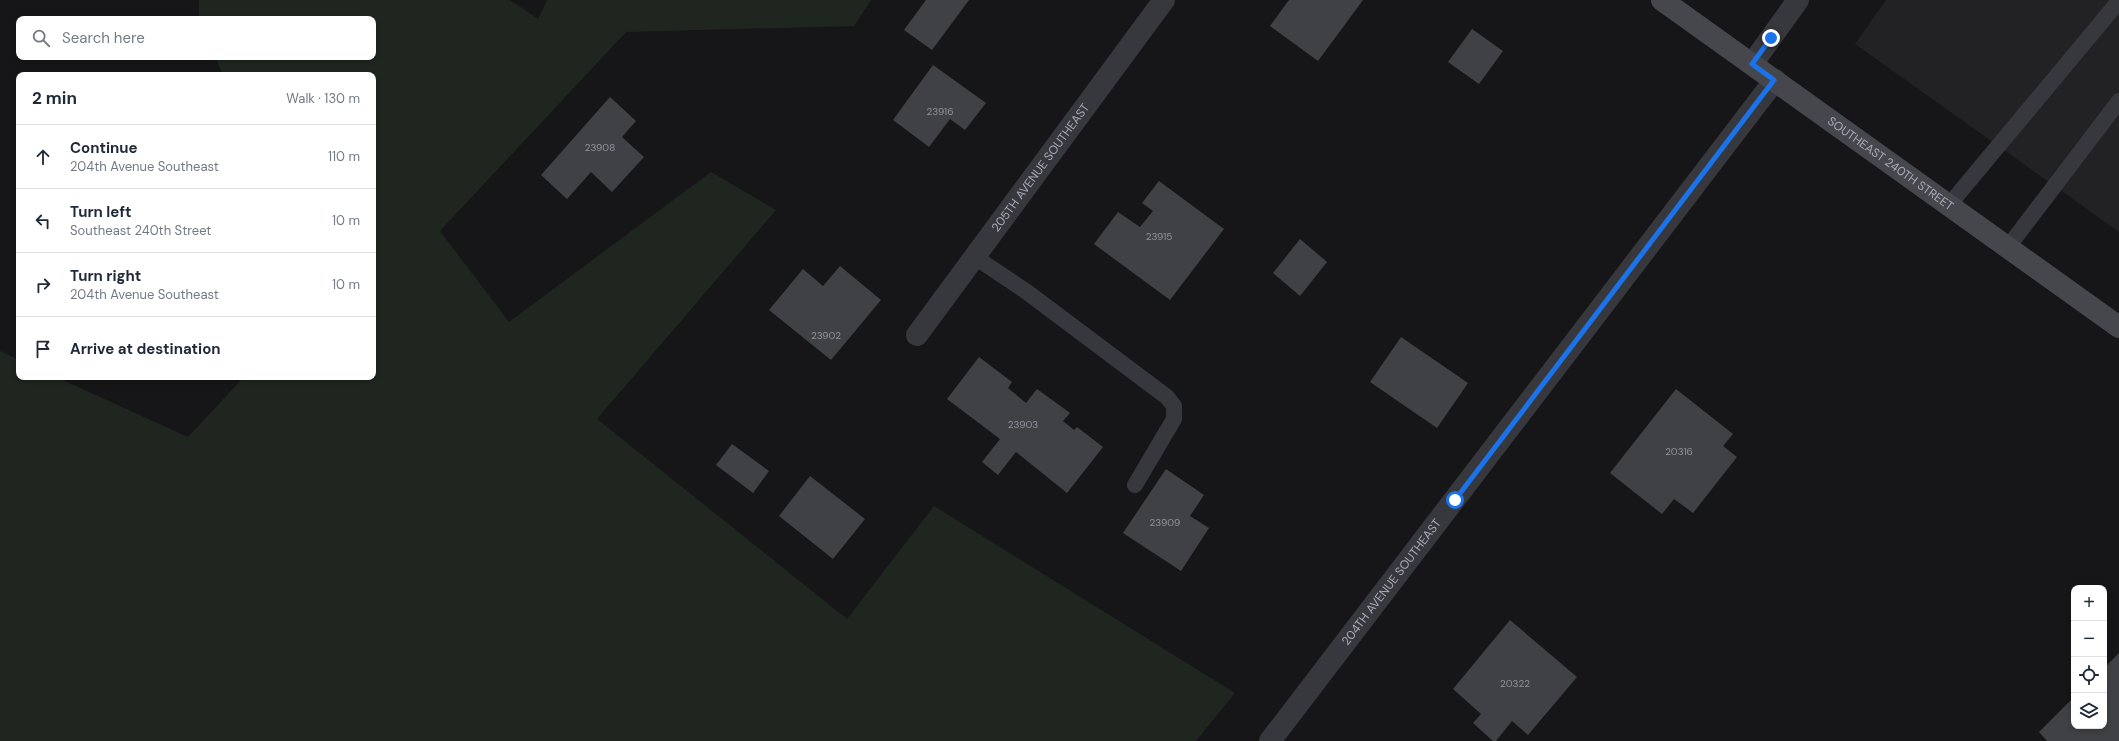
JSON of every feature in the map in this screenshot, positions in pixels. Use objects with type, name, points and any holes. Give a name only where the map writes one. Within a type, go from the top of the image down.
[{"type":"main road","name":"SOUTHEAST 240TH STREET","points":[[1662,0],[2119,327]]},
{"type":"street","name":"205TH AVENUE SOUTHEAST","points":[[918,335],[1164,0]]},
{"type":"street","points":[[1752,64],[1798,0]]},
{"type":"street","name":"204TH AVENUE SOUTHEAST","points":[[1270,741],[1774,80]]},
{"type":"lane","points":[[1949,205],[2119,1]]},
{"type":"lane","points":[[2008,247],[2119,101]]},
{"type":"lane","points":[[975,257],[1027,292],[1167,396],[1174,406],[1174,419],[1136,485]]},
{"type":"shaded area","points":[[199,0],[510,0],[538,19],[547,0],[871,0],[854,26],[626,32],[440,231],[509,322],[711,172],[776,210],[597,419],[847,619],[934,506],[1235,693],[1196,741],[0,741],[0,351],[16,359],[16,380],[63,380],[188,437],[241,380],[376,380],[376,72],[222,72],[216,60],[376,60],[376,16],[199,16]]},
{"type":"shaded area","points":[[1886,0],[2119,0],[2119,232],[1855,44]]},
{"type":"building","points":[[926,0],[969,0],[932,50],[904,30]]},
{"type":"building","points":[[1289,0],[1363,0],[1318,61],[1270,26]]},
{"type":"building","points":[[1472,29],[1503,51],[1479,84],[1448,62]]},
{"type":"building","points":[[933,65],[986,103],[965,130],[950,119],[929,147],[893,120]]},
{"type":"building","points":[[610,97],[636,121],[622,137],[644,157],[612,192],[591,172],[567,199],[541,175]]},
{"type":"building","points":[[1159,181],[1224,229],[1170,300],[1094,244],[1118,212],[1140,227],[1153,211],[1142,203]]},
{"type":"building","points":[[1300,239],[1327,262],[1300,296],[1273,273]]},
{"type":"building","points":[[840,266],[881,300],[831,360],[769,310],[803,269],[823,286]]},
{"type":"building","points":[[1401,337],[1468,383],[1437,428],[1370,382]]},
{"type":"building","points":[[979,357],[1012,382],[1008,388],[1026,403],[1037,389],[1070,413],[1063,421],[1074,430],[1077,427],[1103,447],[1067,493],[1016,452],[998,475],[982,462],[1000,439],[947,399]]},
{"type":"building","points":[[1676,389],[1733,434],[1723,446],[1737,457],[1693,513],[1674,499],[1662,514],[1610,473]]},
{"type":"building","points":[[732,444],[769,471],[753,493],[716,465]]},
{"type":"building","points":[[1166,469],[1204,495],[1190,516],[1209,528],[1181,571],[1123,533]]},
{"type":"building","points":[[810,476],[865,519],[833,559],[779,516]]},
{"type":"building","points":[[1510,620],[1577,677],[1528,735],[1512,721],[1496,741],[1493,741],[1473,723],[1481,714],[1453,689]]},
{"type":"building","points":[[2119,653],[2119,741],[2047,741],[2039,732],[2071,700],[2071,729],[2107,729],[2107,665]]},
{"type":"route","points":[[1455,500],[1774,80],[1752,64],[1771,38]]}]
